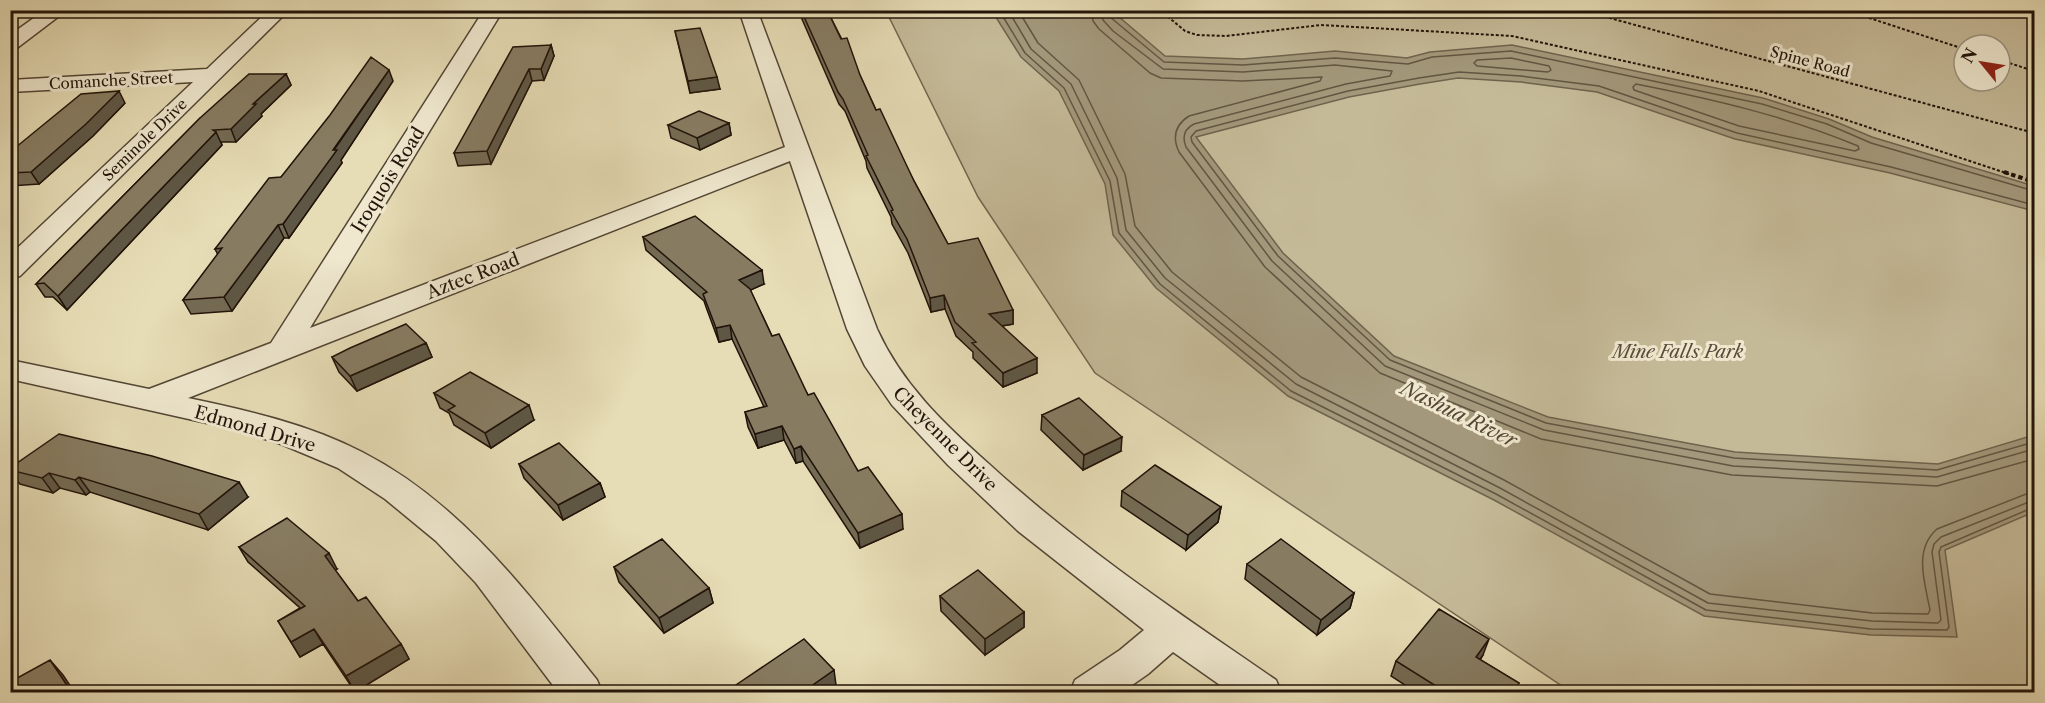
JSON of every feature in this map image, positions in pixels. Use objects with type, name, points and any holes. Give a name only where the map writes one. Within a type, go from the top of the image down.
[{"type":"street","points":[[10,44],[58,10]]},
{"type":"street","name":"Seminole Drive","points":[[10,270],[280,10]]},
{"type":"street","name":"Iroquois Road","points":[[282,350],[494,10]]},
{"type":"street","name":"Cheyenne Drive","points":[[748,10],[869,347],[877,363],[899,394],[975,471],[1037,528],[1171,630],[1261,693]]},
{"type":"street","name":"Comanche Street","points":[[10,86],[212,75]]},
{"type":"street","name":"Aztec Road","points":[[148,401],[798,150]]},
{"type":"street","name":"Edmond Drive","points":[[10,369],[233,418],[293,436],[350,460],[396,490],[449,532],[489,573],[582,693]]},
{"type":"street","points":[[1090,693],[1134,662],[1171,630]]},
{"type":"path","points":[[1160,10],[1185,31],[1197,35],[1226,36],[1321,25],[1512,36],[1759,91],[2034,182]]},
{"type":"path","name":"Spine Road","points":[[1581,10],[2034,133]]},
{"type":"path","points":[[1845,10],[1952,45]]},
{"type":"path","points":[[2012,64],[2034,72]]},
{"type":"green space","name":"Mine Falls Park","points":[[886,11],[2034,11],[2034,692],[1571,692],[1095,373],[978,197]]},
{"type":"water","name":"Nashua River","points":[[992,11],[1112,11],[1165,56],[1243,59],[1335,51],[1407,58],[1430,52],[1512,45],[1763,98],[1829,119],[1872,137],[2034,186],[2034,211],[1890,173],[1735,139],[1597,92],[1521,82],[1458,78],[1349,97],[1196,137],[1283,253],[1394,356],[1548,417],[1735,452],[1938,464],[2034,435],[2034,512],[1945,550],[1957,637],[1871,635],[1704,616],[1494,500],[1288,396],[1156,288],[1113,235],[1105,184],[1059,91],[1021,57]]},
{"type":"building","points":[[801,10],[827,10],[841,39],[847,38],[876,110],[880,109],[914,181],[948,244],[978,238],[1013,310],[989,314],[1037,358],[1003,373],[972,343],[976,342],[955,322],[944,295],[930,298],[907,239],[891,211],[893,210],[866,156],[868,155]]},
{"type":"building","points":[[700,28],[717,77],[688,81],[675,31]]},
{"type":"building","points":[[551,45],[541,69],[529,69],[487,151],[454,153],[513,47]]},
{"type":"building","points":[[371,57],[389,70],[333,150],[337,150],[283,224],[278,225],[224,297],[183,300],[222,248],[215,249],[269,178],[281,177],[330,115]]},
{"type":"building","points":[[249,74],[286,74],[253,104],[256,104],[231,129],[213,130],[216,132],[58,296],[44,283],[36,284],[200,118]]},
{"type":"building","points":[[119,91],[86,124],[31,172],[10,173],[10,152],[81,94]]},
{"type":"building","points":[[699,111],[729,123],[697,138],[668,125]]},
{"type":"building","points":[[695,216],[762,270],[739,280],[750,289],[772,336],[779,334],[808,395],[814,393],[858,471],[868,467],[902,514],[858,533],[801,446],[794,449],[782,426],[755,434],[745,412],[767,406],[730,325],[716,328],[703,294],[707,292],[643,237]]},
{"type":"building","points":[[406,324],[426,343],[350,376],[332,357],[350,348]]},
{"type":"building","points":[[470,372],[529,405],[485,433],[448,410],[455,406],[434,393]]},
{"type":"building","points":[[1079,398],[1122,437],[1084,455],[1042,415]]},
{"type":"building","points":[[59,434],[152,456],[239,482],[199,514],[79,477],[75,480],[49,473],[42,478],[10,470]]},
{"type":"building","points":[[559,443],[600,483],[558,505],[519,464]]},
{"type":"building","points":[[1155,465],[1221,507],[1188,535],[1122,491]]},
{"type":"building","points":[[287,518],[329,553],[325,556],[358,601],[366,597],[401,644],[346,676],[314,629],[291,642],[278,621],[305,606],[239,547]]},
{"type":"building","points":[[662,539],[709,588],[659,618],[614,567]]},
{"type":"building","points":[[1281,539],[1354,593],[1321,620],[1247,564]]},
{"type":"building","points":[[978,570],[1024,612],[985,639],[940,596]]},
{"type":"building","points":[[1439,609],[1489,639],[1476,657],[1519,683],[1517,687],[1525,693],[1447,693],[1396,661]]},
{"type":"building","points":[[804,639],[834,670],[807,689],[811,693],[729,693],[727,691]]},
{"type":"building","points":[[50,660],[68,687],[73,686],[78,693],[10,693],[10,682]]}]
